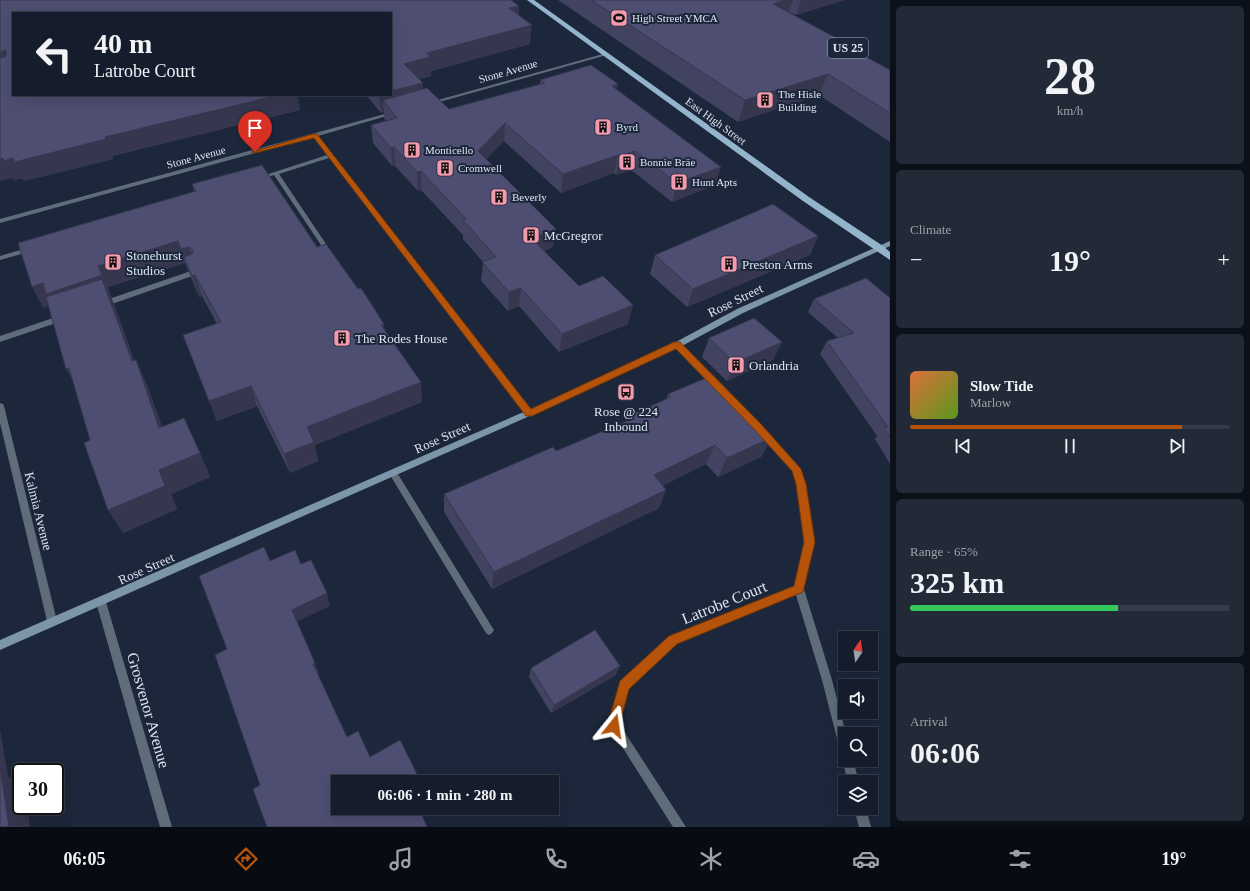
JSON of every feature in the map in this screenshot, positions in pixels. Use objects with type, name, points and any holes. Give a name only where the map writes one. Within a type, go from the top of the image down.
[{"type":"main road","name":"East High Street","points":[[530,0],[806,199],[880,248],[890,257]]},
{"type":"main road","name":"Rose Street","points":[[0,644],[52,621],[101,602],[529,413],[677,345],[740,311],[890,243]]},
{"type":"street","name":"Stone Avenue","points":[[422,105],[605,55]]},
{"type":"street","name":"Stone Avenue","points":[[0,221],[399,112]]},
{"type":"street","points":[[315,135],[529,413]]},
{"type":"street","points":[[254,180],[330,156]]},
{"type":"street","points":[[276,173],[323,244]]},
{"type":"street","points":[[0,258],[37,247]]},
{"type":"street","points":[[93,307],[196,272]]},
{"type":"street","points":[[0,339],[71,315]]},
{"type":"street","points":[[677,345],[720,389]]},
{"type":"street","name":"Kalmia Avenue","points":[[0,406],[52,621]]},
{"type":"street","points":[[757,426],[796,469],[801,484],[810,542],[799,589],[827,680],[839,727]]},
{"type":"street","points":[[393,473],[489,630]]},
{"type":"street","name":"Latrobe Court","points":[[680,827],[614,726],[624,685],[673,640],[799,589]]},
{"type":"street","name":"Grosvenor Avenue","points":[[101,602],[166,827]]},
{"type":"street","points":[[862,815],[865,827]]},
{"type":"building","points":[[0,0],[511,0],[519,6],[509,8],[532,25],[427,53],[430,57],[404,64],[423,83],[392,91],[392,12],[12,12],[12,96],[275,96],[105,137],[106,139],[15,162],[13,158],[4,161],[3,158],[0,159],[0,58],[6,56],[6,50],[0,52]]},
{"type":"building","points":[[591,0],[786,0],[773,4],[838,39],[835,40],[890,70],[890,113],[828,74],[745,100]]},
{"type":"building","points":[[591,65],[618,84],[612,86],[721,167],[677,183],[635,151],[619,156],[618,155],[563,174],[505,123],[478,151],[556,229],[531,238],[579,286],[603,276],[633,305],[562,334],[521,288],[509,292],[482,262],[496,257],[463,220],[466,219],[421,171],[417,172],[394,147],[391,148],[371,125],[397,118],[383,100],[427,88],[449,109],[545,83],[540,80]]},
{"type":"building","points":[[262,165],[317,247],[326,244],[358,289],[361,288],[384,324],[381,325],[421,382],[307,427],[314,442],[284,454],[251,386],[209,401],[183,335],[221,322],[195,275],[192,276],[184,257],[192,254],[193,250],[189,247],[181,249],[178,241],[98,266],[102,275],[46,294],[43,283],[32,287],[18,243],[196,191],[192,184]]},
{"type":"building","points":[[773,204],[818,236],[693,289],[655,255]]},
{"type":"building","points":[[866,278],[890,298],[890,437],[884,427],[888,427],[827,341],[854,333],[814,299]]},
{"type":"building","points":[[102,279],[132,361],[136,360],[159,428],[184,418],[200,453],[159,470],[165,486],[108,510],[84,443],[90,440],[69,368],[66,369],[46,297]]},
{"type":"building","points":[[754,318],[782,342],[735,363],[709,338]]},
{"type":"building","points":[[711,376],[771,438],[727,458],[715,445],[654,475],[666,490],[494,572],[444,494],[553,447],[556,451],[634,418],[631,415],[671,397],[668,394]]},
{"type":"building","points":[[264,547],[270,561],[295,550],[301,564],[311,560],[327,593],[292,610],[315,663],[313,664],[347,737],[358,731],[370,757],[400,740],[418,775],[331,775],[331,815],[422,815],[427,827],[267,827],[253,789],[260,785],[215,655],[227,649],[199,576]]},
{"type":"building","points":[[595,630],[620,666],[554,705],[531,668]]},
{"type":"building","points":[[1,772],[9,827],[0,827]]},
{"type":"place","name":"High Street YMCA","points":[[619,18]]},
{"type":"place","name":"The Hisle Building","points":[[765,100]]},
{"type":"place","name":"Byrd","points":[[603,127]]},
{"type":"place","name":"Monticello","points":[[412,150]]},
{"type":"place","name":"Bonnie Bräe","points":[[627,162]]},
{"type":"place","name":"Cromwell","points":[[445,168]]},
{"type":"place","name":"Hunt Apts","points":[[679,182]]},
{"type":"place","name":"Beverly","points":[[499,197]]},
{"type":"place","name":"McGregror","points":[[531,235]]},
{"type":"place","name":"Stonehurst Studios","points":[[113,262]]},
{"type":"place","name":"Preston Arms","points":[[729,264]]},
{"type":"place","name":"The Rodes House","points":[[342,338]]},
{"type":"place","name":"Orlandria","points":[[736,365]]},
{"type":"place","name":"Rose @ 224 Inbound","points":[[626,392]]},
{"type":"route","points":[[255,152],[315,135],[529,413],[677,345],[757,426],[796,469],[801,484],[810,542],[799,589],[673,640],[624,685],[614,726]]}]
